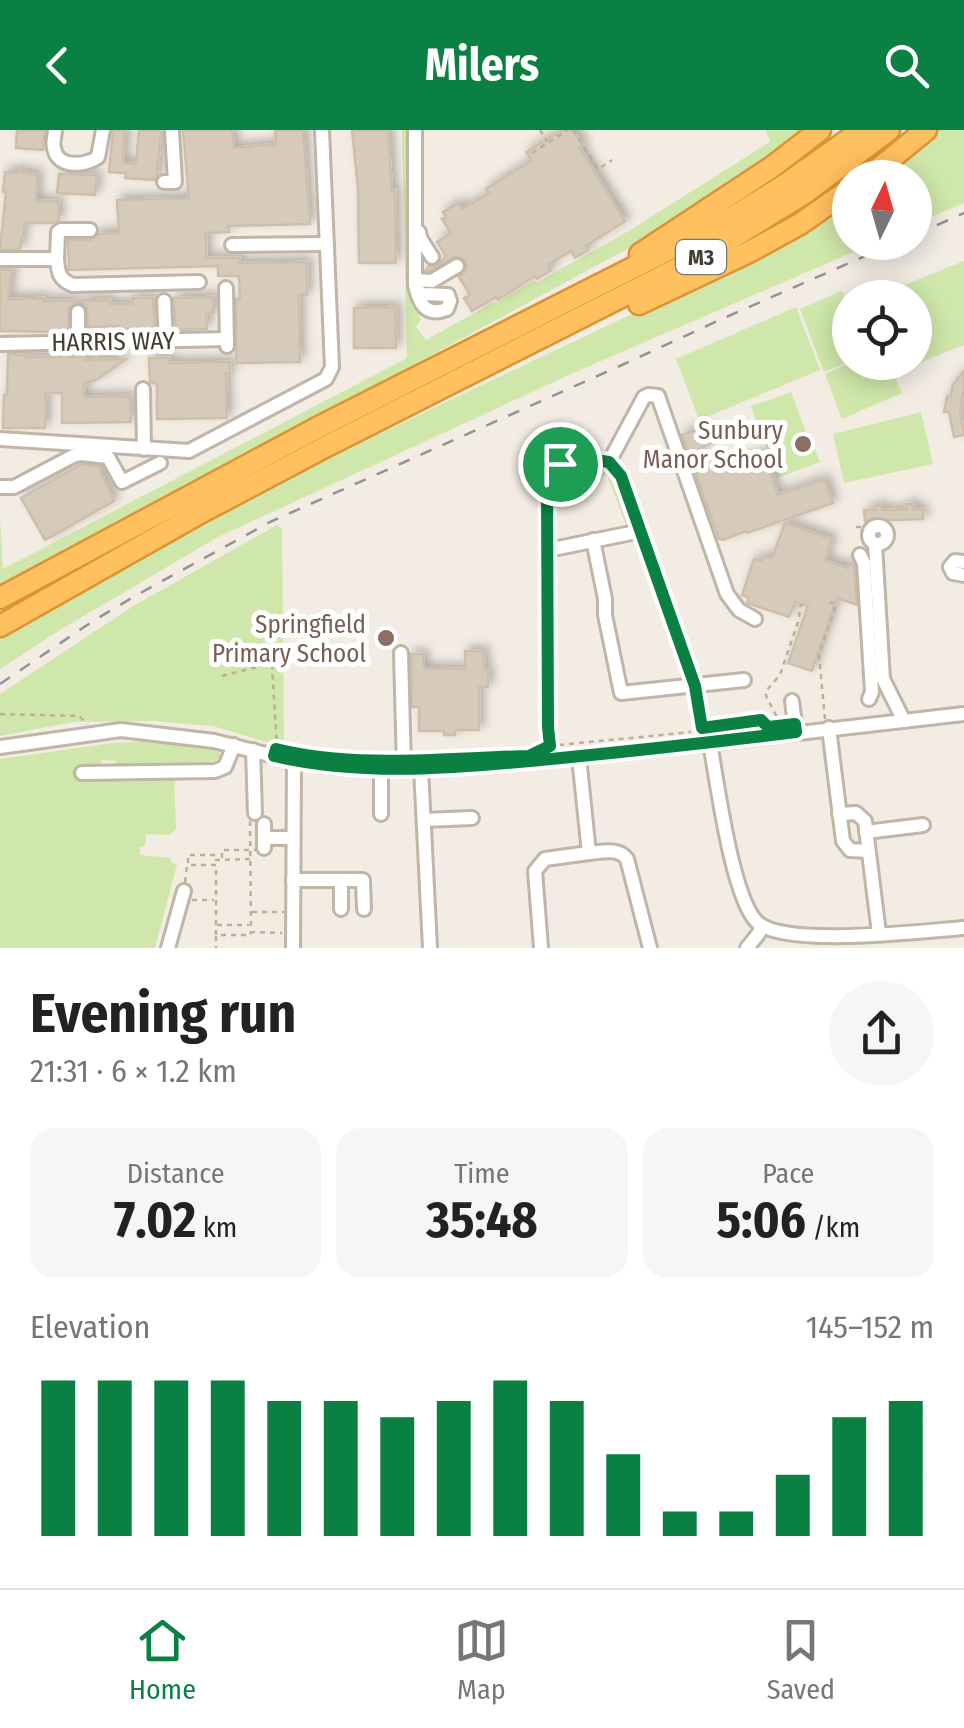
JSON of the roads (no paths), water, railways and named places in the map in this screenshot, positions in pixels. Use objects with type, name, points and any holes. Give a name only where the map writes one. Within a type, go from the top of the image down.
[{"type":"highway","name":"M3","points":[[588,289],[721,202],[820,130]]},
{"type":"highway","name":"M3","points":[[0,598],[242,467],[733,217],[862,130]]},
{"type":"highway","name":"M3","points":[[0,626],[309,455],[732,239],[804,193],[888,130]]},
{"type":"highway","points":[[889,160],[926,130]]},
{"type":"highway","name":"M3","points":[[498,360],[634,306],[749,252],[832,202]]},
{"type":"street","points":[[55,130],[54,149],[58,157],[65,162],[87,164],[98,156],[102,130]]},
{"type":"street","points":[[164,182],[176,182],[172,130]]},
{"type":"street","points":[[0,439],[188,451],[241,418],[326,379],[332,368],[322,130]]},
{"type":"street","points":[[415,130],[416,285],[432,281],[457,266]]},
{"type":"street","points":[[415,215],[420,238],[432,258]]},
{"type":"street","points":[[90,230],[58,232],[52,258],[64,282],[199,282]]},
{"type":"street","points":[[232,246],[326,244]]},
{"type":"street","points":[[0,260],[52,258]]},
{"type":"street","name":"HARRIS WAY","points":[[0,344],[166,340],[227,343],[226,288]]},
{"type":"street","points":[[164,301],[166,340]]},
{"type":"street","points":[[78,312],[78,342]]},
{"type":"street","points":[[143,388],[144,449]]},
{"type":"street","points":[[609,462],[648,394],[658,396],[727,594],[739,610],[755,619]]},
{"type":"street","points":[[0,488],[14,487],[81,454],[108,458],[122,482],[160,463]]},
{"type":"street","points":[[551,753],[547,483],[560,464],[580,458],[609,462],[621,476],[695,686],[735,872],[750,912],[761,926],[802,936],[964,928]]},
{"type":"street","points":[[548,550],[641,531]]},
{"type":"street","points":[[593,540],[620,693],[744,680]]},
{"type":"street","points":[[872,540],[883,612],[883,679],[904,721]]},
{"type":"street","points":[[860,555],[868,619],[872,692],[869,699]]},
{"type":"street","points":[[964,562],[955,562],[950,567],[953,573],[964,575]]},
{"type":"street","points":[[400,652],[404,768]]},
{"type":"street","points":[[792,700],[796,732]]},
{"type":"street","points":[[0,747],[121,730],[234,745],[335,767],[488,766],[551,753],[580,756],[796,732],[827,724],[964,714]]},
{"type":"street","points":[[827,724],[844,845],[854,852],[868,850]]},
{"type":"street","points":[[222,770],[234,745]]},
{"type":"street","points":[[253,750],[257,832],[293,838]]},
{"type":"street","points":[[289,756],[293,941]]},
{"type":"street","points":[[580,756],[589,853]]},
{"type":"street","points":[[82,772],[108,768],[254,771]]},
{"type":"street","points":[[381,768],[381,814]]},
{"type":"street","points":[[421,768],[430,948]]},
{"type":"street","points":[[839,814],[860,815],[865,821],[879,934]]},
{"type":"street","points":[[424,820],[472,818]]},
{"type":"street","points":[[866,832],[923,825]]},
{"type":"street","points":[[540,948],[535,871],[546,859],[615,851],[625,856],[631,868],[650,948]]},
{"type":"street","points":[[293,880],[363,880],[364,909]]},
{"type":"street","points":[[342,880],[342,909]]},
{"type":"street","points":[[168,948],[182,894]]},
{"type":"street","points":[[747,948],[761,926]]},
{"type":"railway","points":[[932,227],[964,213]]},
{"type":"railway","points":[[0,684],[93,621],[270,522],[856,260]]},
{"type":"place","name":"Sunbury Manor School","points":[[803,444]]},
{"type":"place","name":"Springfield Primary School","points":[[386,638]]}]
